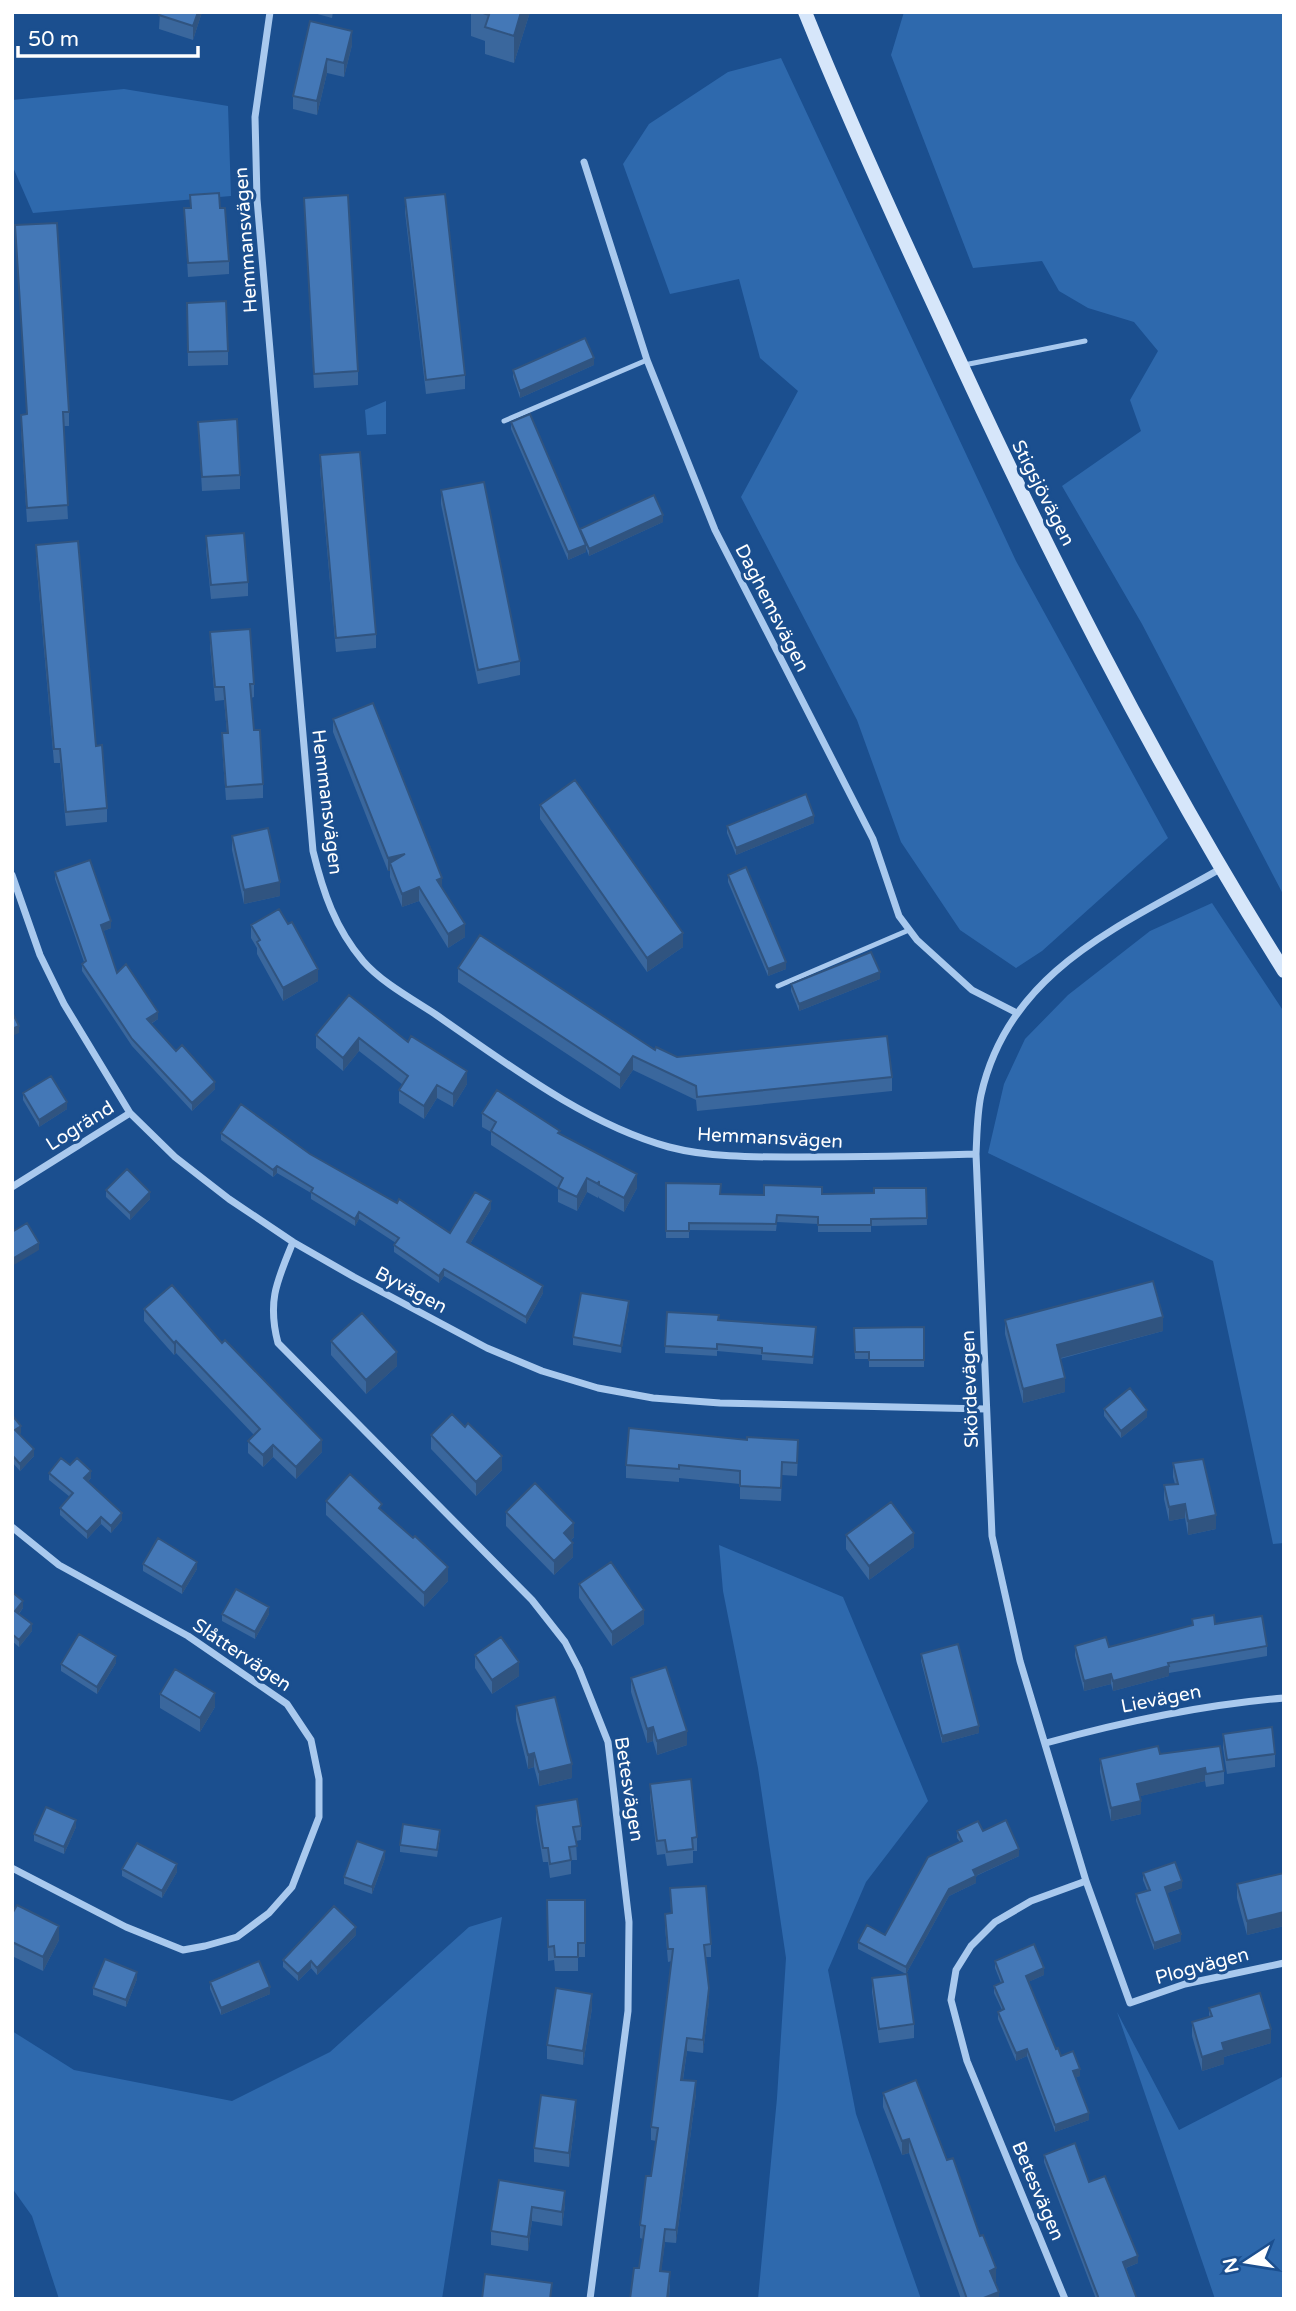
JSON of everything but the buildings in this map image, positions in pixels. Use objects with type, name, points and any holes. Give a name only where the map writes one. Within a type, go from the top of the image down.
[{"type":"main road","name":"Stigsjövägen","points":[[805,12],[870,168],[960,366],[1108,667],[1220,869],[1284,971]]},
{"type":"street","name":"Hemmansvägen","points":[[270,12],[255,117],[257,199],[313,851],[323,891],[339,928],[364,963],[409,996],[526,1077],[621,1130],[670,1147],[717,1155],[785,1157],[976,1154]]},
{"type":"street","name":"Daghemsvägen","points":[[584,162],[647,360],[715,530],[873,839],[899,916],[972,990],[1016,1012]]},
{"type":"street","name":"Skördevägen","points":[[1129,2003],[1086,1881],[1020,1661],[992,1536],[976,1154],[981,1097],[993,1055],[1016,1012],[1043,980],[1078,951],[1220,869]]},
{"type":"street","name":"Byvägen","points":[[12,875],[40,955],[64,1004],[130,1113],[174,1157],[229,1199],[293,1242],[488,1348],[542,1371],[598,1388],[653,1398],[720,1403],[986,1409]]},
{"type":"street","name":"Logränd","points":[[12,1187],[130,1113]]},
{"type":"street","name":"Betesvägen","points":[[293,1242],[272,1296],[272,1319],[278,1343],[532,1600],[565,1642],[579,1669],[608,1742],[629,1922],[628,2011],[590,2299]]},
{"type":"street","name":"Slåttervägen","points":[[12,1527],[59,1565],[188,1636],[287,1704],[311,1740],[319,1779],[319,1817],[292,1887],[269,1913],[237,1937],[183,1950],[126,1927],[12,1868]]},
{"type":"street","name":"Lievägen","points":[[1046,1743],[1139,1717],[1226,1703],[1284,1698]]},
{"type":"street","name":"Betesvägen","points":[[1065,2299],[967,2061],[951,2000],[956,1970],[971,1946],[995,1922],[1031,1901],[1086,1881]]},
{"type":"street","name":"Plogvägen","points":[[1129,2003],[1185,1984],[1284,1963]]},
{"type":"lane","points":[[960,366],[1084,341]]},
{"type":"lane","points":[[503,421],[647,360]]},
{"type":"lane","points":[[778,986],[909,929]]},
{"type":"shaded area","points":[[904,12],[1284,12],[1284,896],[1142,624],[1062,486],[1141,431],[1130,400],[1158,351],[1134,322],[1088,308],[1059,291],[1042,261],[973,268],[891,55]]},
{"type":"shaded area","points":[[781,58],[1016,561],[1168,838],[1042,951],[1016,968],[960,930],[901,842],[857,720],[741,497],[798,391],[760,358],[739,279],[670,294],[623,164],[649,124],[728,72]]},
{"type":"shaded area","points":[[124,89],[228,106],[231,196],[33,213],[12,165],[12,100]]},
{"type":"shaded area","points":[[386,401],[386,434],[367,435],[365,410]]},
{"type":"shaded area","points":[[1212,903],[1284,1012],[1284,1543],[1273,1544],[1213,1261],[988,1153],[1004,1084],[1025,1039],[1068,995],[1150,931]]},
{"type":"shaded area","points":[[719,1545],[843,1597],[928,1801],[866,1882],[828,1970],[856,2114],[921,2299],[758,2299],[777,2098],[786,1958],[758,1768],[723,1591]]},
{"type":"shaded area","points":[[502,1917],[442,2299],[59,2299],[32,2216],[12,2188],[12,2031],[74,2070],[232,2101],[330,2052],[469,1927]]},
{"type":"shaded area","points":[[1117,2012],[1179,2130],[1284,2076],[1284,2299],[1215,2299]]}]
